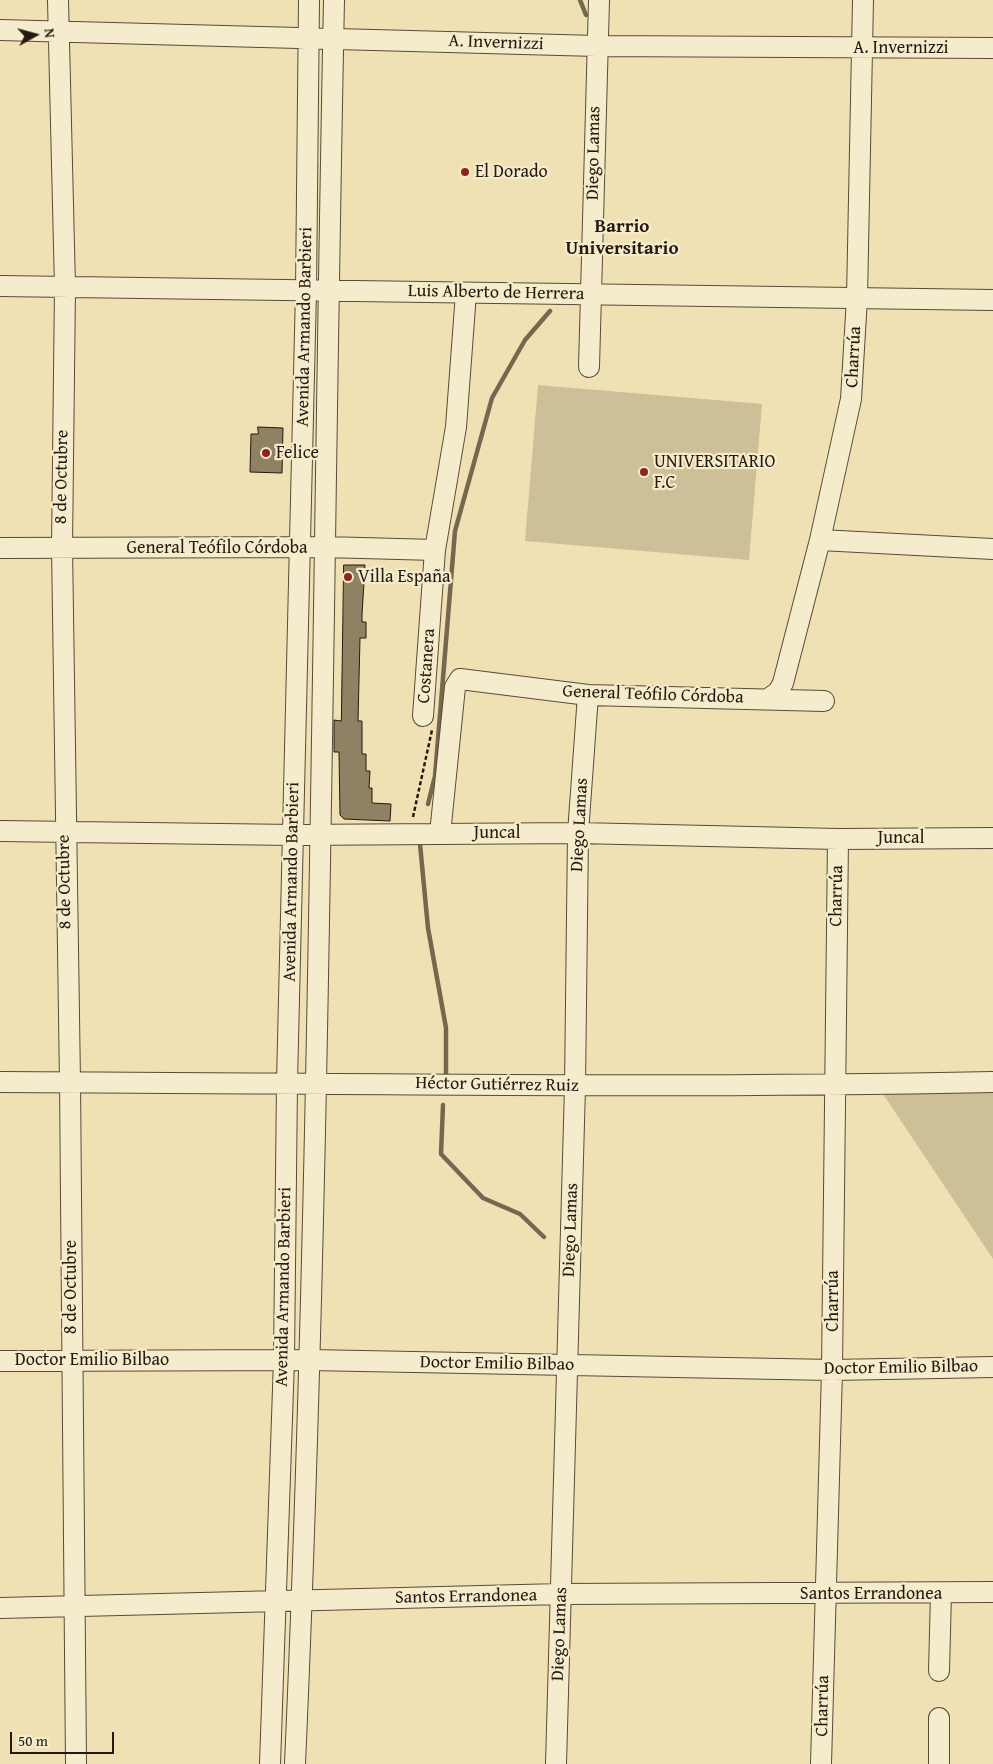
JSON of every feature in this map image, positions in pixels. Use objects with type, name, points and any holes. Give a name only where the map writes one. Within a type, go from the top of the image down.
[{"type":"street","name":"8 de Octubre","points":[[58,0],[65,287],[62,548],[64,831],[70,1082],[76,1764]]},
{"type":"street","name":"Avenida Armando Barbieri","points":[[270,1764],[284,1360],[287,1082],[306,290],[309,0]]},
{"type":"street","name":"Avenida Armando Barbieri","points":[[295,1764],[302,1601],[316,1082],[334,0]]},
{"type":"street","name":"Diego Lamas","points":[[588,367],[598,0]]},
{"type":"street","name":"Charrúa","points":[[768,699],[778,692],[783,683],[820,540],[851,399],[857,298],[863,0]]},
{"type":"street","name":"A. Invernizzi","points":[[0,30],[597,46],[993,48]]},
{"type":"street","name":"Luis Alberto de Herrera","points":[[0,286],[993,300]]},
{"type":"street","name":"Costanera","points":[[424,716],[435,550],[456,427],[466,293]]},
{"type":"street","points":[[820,540],[993,549]]},
{"type":"street","name":"General Teófilo Córdoba","points":[[0,548],[325,547],[435,550]]},
{"type":"street","name":"General Teófilo Córdoba","points":[[440,834],[455,687],[460,679],[588,695],[824,701]]},
{"type":"street","name":"Diego Lamas","points":[[556,1764],[575,1087],[578,833],[588,695]]},
{"type":"street","name":"Juncal","points":[[0,831],[294,834],[578,833],[838,838],[993,838]]},
{"type":"street","name":"Charrúa","points":[[821,1764],[832,1370],[838,838]]},
{"type":"street","name":"Héctor Gutiérrez Ruiz","points":[[0,1082],[316,1082],[575,1087],[993,1082]]},
{"type":"street","name":"Doctor Emilio Bilbao","points":[[0,1361],[308,1360],[832,1370],[993,1368]]},
{"type":"street","name":"Santos Errandonea","points":[[0,1608],[561,1594],[993,1592]]},
{"type":"street","points":[[939,1671],[941,1593]]},
{"type":"street","points":[[939,1718],[939,1764]]},
{"type":"path","name":"Costanera","points":[[406,834],[416,811],[433,723],[424,716]]},
{"type":"shaded area","name":"UNIVERSITARIO F.C","points":[[538,385],[762,404],[749,560],[525,541]]},
{"type":"shaded area","points":[[881,1091],[993,1091],[993,1259]]},
{"type":"building","name":"Felice","points":[[258,427],[283,428],[282,473],[250,472],[251,434],[258,434]]},
{"type":"building","points":[[344,565],[365,565],[362,622],[366,622],[366,638],[360,638],[358,721],[362,721],[362,754],[366,754],[366,771],[370,771],[369,788],[372,788],[372,803],[391,804],[390,821],[344,819],[340,815],[339,752],[334,752],[334,720],[341,721]]},
{"type":"waterway","points":[[580,0],[586,15]]},
{"type":"waterway","points":[[428,804],[435,776],[455,531],[492,398],[525,340],[550,311]]},
{"type":"waterway","points":[[420,844],[428,928],[446,1028],[446,1078]]},
{"type":"waterway","points":[[443,1105],[441,1154],[483,1198],[520,1214],[544,1237]]},
{"type":"place","name":"El Dorado","points":[[465,172]]},
{"type":"place","name":"Felice","points":[[266,453]]},
{"type":"place","name":"UNIVERSITARIO F.C","points":[[644,472]]},
{"type":"place","name":"Villa España","points":[[348,577]]},
{"type":"district","name":"Barrio Universitario","points":[[622,238]]}]
